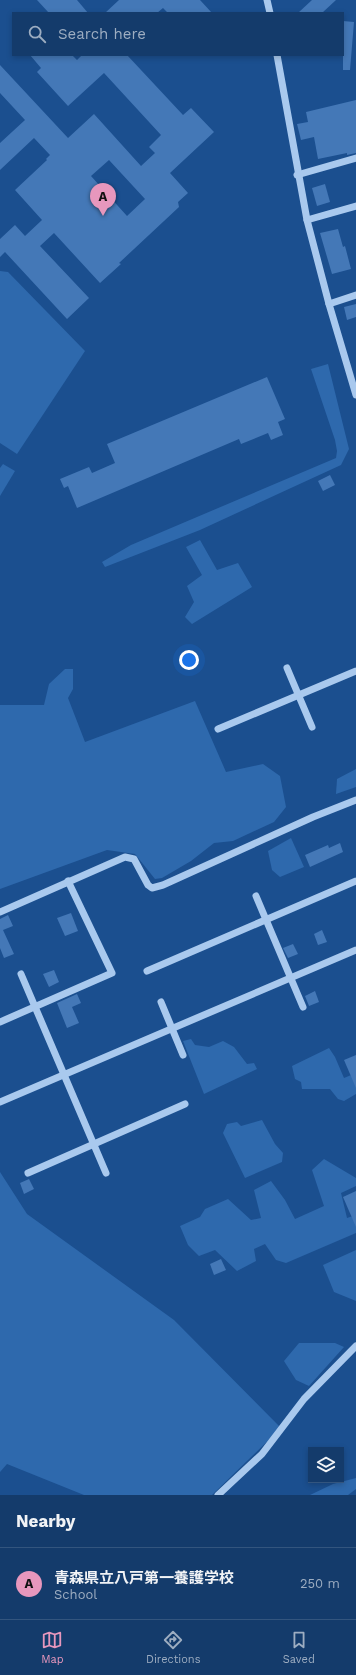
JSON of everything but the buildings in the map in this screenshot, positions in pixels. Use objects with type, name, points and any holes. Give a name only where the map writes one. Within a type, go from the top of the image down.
[{"type":"street","points":[[267,0],[270,12]]},
{"type":"street","points":[[276,56],[297,175],[307,220],[329,304],[356,395]]},
{"type":"street","points":[[297,175],[356,158]]},
{"type":"street","points":[[307,220],[356,206]]},
{"type":"street","points":[[329,304],[356,296]]},
{"type":"street","points":[[287,668],[312,727]]},
{"type":"street","points":[[218,729],[356,671]]},
{"type":"street","points":[[0,912],[124,857],[134,859],[148,885],[152,888],[163,886],[313,817],[356,800]]},
{"type":"street","points":[[0,1022],[112,973],[68,881]]},
{"type":"street","points":[[147,971],[356,881]]},
{"type":"street","points":[[256,896],[303,1007]]},
{"type":"street","points":[[0,1102],[356,950]]},
{"type":"street","points":[[21,974],[106,1173]]},
{"type":"street","points":[[161,1002],[183,1055]]},
{"type":"street","points":[[28,1173],[185,1104]]},
{"type":"street","points":[[218,1495],[262,1454],[304,1399],[356,1346]]},
{"type":"shaded area","points":[[0,271],[8,272],[85,351],[17,454],[0,443]]},
{"type":"shaded area","points":[[328,364],[349,449],[341,465],[200,530],[105,567],[102,562],[131,545],[336,458],[337,451],[335,440],[311,369]]},
{"type":"shaded area","points":[[3,464],[15,471],[0,496],[0,468]]},
{"type":"shaded area","points":[[200,540],[217,570],[238,563],[252,587],[192,624],[185,617],[194,602],[187,586],[202,575],[186,547]]},
{"type":"shaded area","points":[[65,669],[73,669],[73,689],[68,698],[85,742],[195,701],[226,772],[263,764],[280,776],[286,807],[274,822],[233,841],[214,843],[191,861],[162,878],[155,879],[135,854],[107,850],[0,889],[0,705],[44,705],[49,684]]},
{"type":"shaded area","points":[[356,769],[356,787],[336,794],[337,779]]},
{"type":"shaded area","points":[[291,838],[304,867],[280,877],[272,870],[268,851]]},
{"type":"shaded area","points":[[191,1039],[195,1045],[209,1047],[223,1041],[234,1047],[247,1064],[254,1063],[257,1069],[204,1094],[183,1041]]},
{"type":"shaded area","points":[[329,1048],[335,1057],[344,1078],[356,1073],[356,1094],[344,1101],[338,1099],[330,1089],[302,1089],[301,1082],[295,1079],[292,1066]]},
{"type":"shaded area","points":[[262,1120],[275,1144],[283,1153],[282,1162],[245,1178],[223,1133],[227,1124],[237,1122],[241,1126]]},
{"type":"shaded area","points":[[324,1159],[356,1178],[356,1186],[341,1193],[347,1218],[356,1215],[356,1233],[286,1263],[276,1260],[265,1244],[254,1249],[256,1261],[237,1271],[215,1250],[199,1256],[188,1245],[180,1226],[200,1217],[205,1209],[228,1199],[251,1220],[261,1218],[254,1190],[271,1181],[285,1200],[295,1219],[324,1206],[312,1170]]},
{"type":"shaded area","points":[[0,1172],[27,1214],[174,1320],[281,1428],[212,1495],[84,1495],[7,1464],[0,1472]]},
{"type":"shaded area","points":[[356,1250],[356,1301],[334,1292],[323,1265]]},
{"type":"shaded area","points":[[299,1343],[335,1343],[344,1347],[309,1386],[296,1380],[284,1361]]},
{"type":"shaded area","points":[[356,1478],[356,1489],[348,1495],[310,1495],[333,1484],[344,1483],[344,1481]]},
{"type":"place","name":"青森県立八戸第一養護学校","points":[[103,216]]}]
